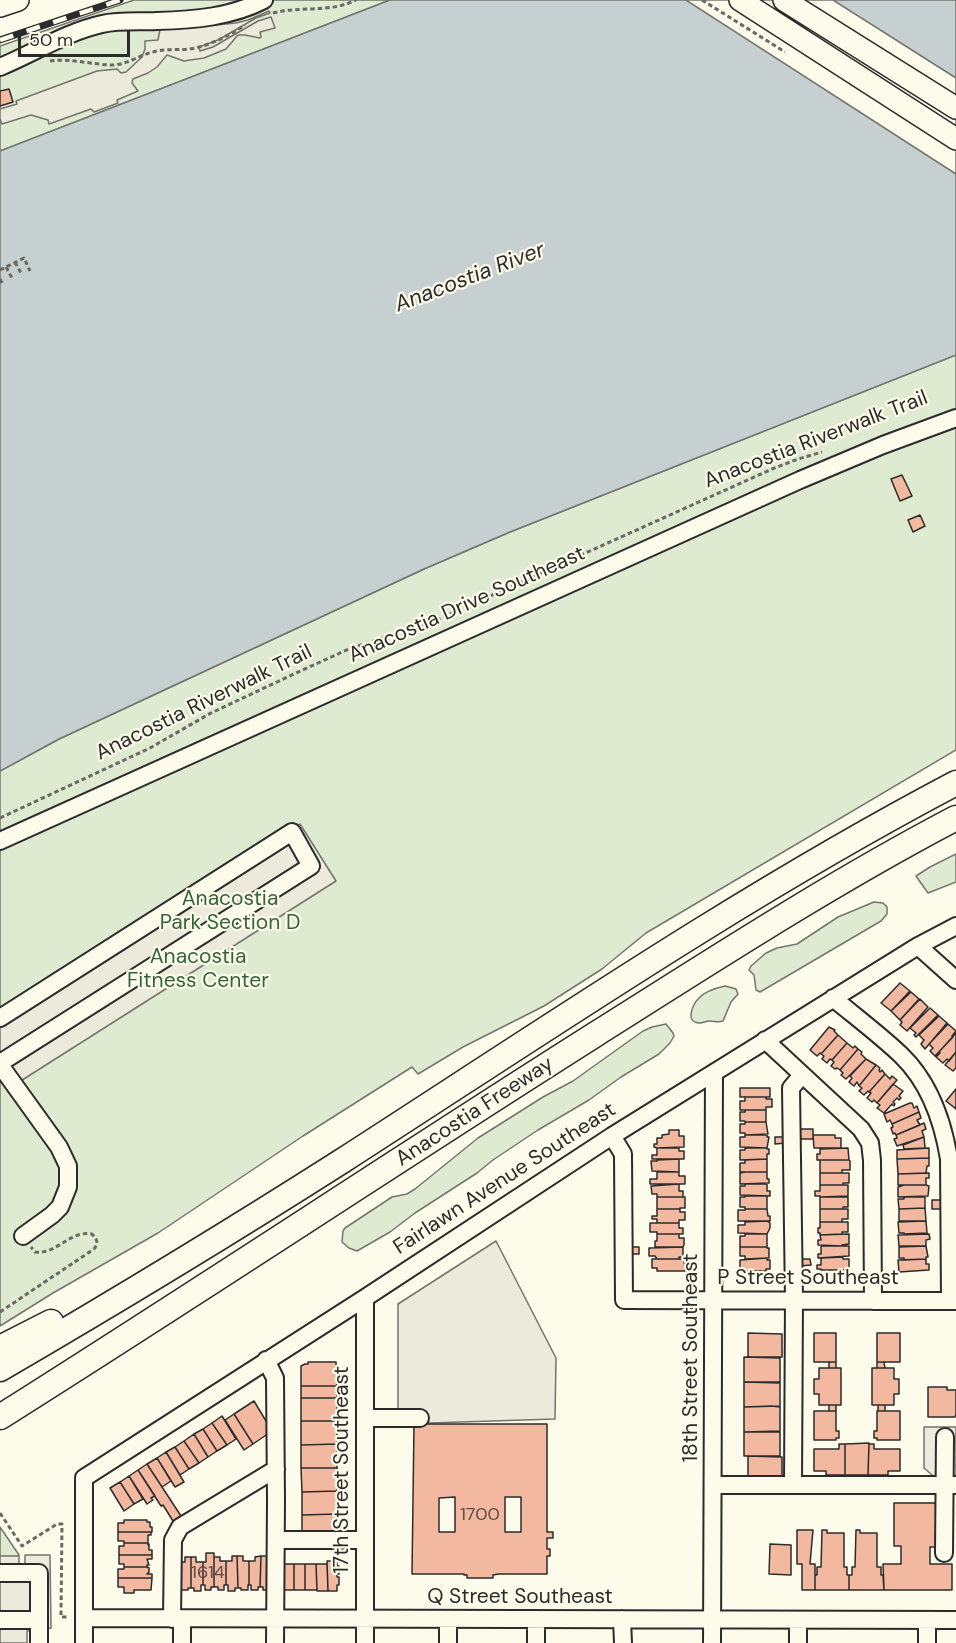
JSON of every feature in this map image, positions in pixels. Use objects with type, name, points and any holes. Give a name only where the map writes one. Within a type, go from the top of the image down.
[{"type":"highway","points":[[921,801],[956,778]]},
{"type":"highway","name":"Anacostia Freeway","points":[[0,1369],[250,1219],[724,916],[826,854],[956,783]]},
{"type":"highway","name":"Anacostia Freeway","points":[[0,1417],[749,938],[956,818]]},
{"type":"highway","points":[[0,1348],[250,1219]]},
{"type":"highway","points":[[0,1406],[155,1319]]},
{"type":"main road","points":[[0,6],[18,0]]},
{"type":"main road","points":[[740,0],[956,139]]},
{"type":"main road","points":[[784,0],[956,108]]},
{"type":"street","points":[[0,67],[77,32],[101,24],[119,21],[194,20],[268,6]]},
{"type":"street","name":"Anacostia Drive Southeast","points":[[0,841],[781,488],[883,445],[956,418]]},
{"type":"street","points":[[0,1018],[292,832],[311,866],[0,1064],[59,1147],[68,1166],[68,1187],[60,1207],[23,1236]]},
{"type":"street","name":"Fairlawn Avenue Southeast","points":[[77,1618],[84,1478],[612,1136],[918,946],[956,926]]},
{"type":"street","points":[[918,946],[956,980]]},
{"type":"street","points":[[833,998],[902,1056],[915,1072],[938,1113],[949,1159],[953,1301]]},
{"type":"street","points":[[765,1040],[861,1129],[870,1143],[873,1301]]},
{"type":"street","name":"18th Street Southeast","points":[[712,1643],[714,1073]]},
{"type":"street","points":[[793,1485],[794,1300],[791,1088],[802,1075]]},
{"type":"street","name":"P Street Southeast","points":[[612,1136],[623,1154],[624,1300],[953,1301]]},
{"type":"street","name":"17th Street Southeast","points":[[365,1298],[365,1643]]},
{"type":"street","points":[[266,1360],[275,1378],[275,1643]]},
{"type":"street","points":[[365,1418],[420,1418]]},
{"type":"street","points":[[944,1553],[950,1485],[945,1437]]},
{"type":"street","points":[[182,1643],[177,1619],[173,1540],[180,1527],[276,1469]]},
{"type":"street","points":[[713,1485],[950,1485]]},
{"type":"street","points":[[276,1540],[365,1540]]},
{"type":"street","points":[[0,1573],[39,1573],[39,1643]]},
{"type":"street","points":[[77,1618],[84,1643]]},
{"type":"street","name":"Q Street Southeast","points":[[77,1618],[956,1620]]},
{"type":"street","points":[[448,1619],[448,1643]]},
{"type":"street","points":[[536,1619],[536,1643]]},
{"type":"street","points":[[622,1619],[622,1643]]},
{"type":"street","points":[[0,1620],[39,1620]]},
{"type":"street","points":[[798,1620],[798,1643]]},
{"type":"street","points":[[927,1620],[927,1643]]},
{"type":"path","points":[[268,6],[281,11],[331,7],[356,0]]},
{"type":"path","points":[[44,62],[70,60],[118,65],[155,51],[205,45],[249,23]]},
{"type":"path","points":[[0,270],[24,258],[30,271]]},
{"type":"path","points":[[15,262],[22,275]]},
{"type":"path","points":[[6,267],[13,280]]},
{"type":"path","points":[[0,279],[3,285]]},
{"type":"path","name":"Anacostia Riverwalk Trail","points":[[0,818],[150,748],[211,713],[351,648],[428,624],[772,469],[830,450]]},
{"type":"path","points":[[0,1312],[94,1250],[98,1244],[92,1234],[79,1234],[44,1253],[35,1252],[23,1236]]},
{"type":"path","points":[[0,1513],[22,1546],[57,1524],[62,1524],[61,1617],[77,1618]]},
{"type":"green space","points":[[134,0],[390,0],[0,151],[0,46]]},
{"type":"green space","name":"Anacostia Park Section D","points":[[956,355],[956,750],[646,933],[602,969],[544,1006],[463,1047],[418,1074],[412,1067],[303,1136],[158,1233],[0,1326],[0,771],[59,739],[424,569],[510,532]]},
{"type":"green space","points":[[956,854],[956,882],[928,893],[916,876]]},
{"type":"green space","points":[[874,902],[883,903],[887,907],[887,914],[881,921],[760,992],[756,990],[754,975],[749,970],[766,953],[797,944],[838,917]]},
{"type":"green space","points":[[725,986],[736,989],[738,994],[731,1002],[723,1021],[700,1023],[692,1020],[692,1009],[699,998],[707,992]]},
{"type":"green space","points":[[666,1024],[674,1036],[659,1054],[538,1130],[390,1232],[357,1251],[342,1242],[345,1228],[392,1197],[407,1194],[415,1189],[478,1138],[573,1081],[643,1031]]},
{"type":"green space","points":[[0,1527],[19,1555],[17,1557],[0,1557]]},
{"type":"shaded area","points":[[269,11],[270,13],[256,18],[218,40],[199,47],[200,51],[213,47],[258,21],[271,17],[275,28],[260,32],[260,38],[238,35],[226,49],[204,58],[184,61],[167,55],[157,67],[133,79],[132,83],[138,91],[117,100],[118,103],[94,112],[91,109],[49,124],[48,120],[31,115],[2,124],[0,109],[17,104],[16,101],[97,71],[117,69],[121,73],[126,72],[142,57],[145,41],[158,40],[160,29],[236,23]]},
{"type":"shaded area","points":[[300,824],[336,881],[8,1089],[0,1077],[0,1009]]},
{"type":"shaded area","points":[[496,1241],[556,1358],[555,1419],[398,1424],[398,1304]]},
{"type":"shaded area","points":[[924,1427],[956,1427],[956,1484],[939,1481],[924,1468]]},
{"type":"shaded area","points":[[25,1555],[50,1555],[51,1628],[27,1631],[27,1643],[0,1643],[0,1556],[19,1556],[19,1568],[25,1567]]},
{"type":"water","name":"Anacostia River","points":[[390,0],[956,0],[956,355],[510,532],[424,569],[59,739],[0,771],[0,151]]},
{"type":"pier","points":[[686,0],[833,0],[956,78],[956,174]]},
{"type":"building","points":[[9,89],[13,102],[0,106],[0,91]]},
{"type":"building","points":[[902,475],[912,496],[900,501],[891,479]]},
{"type":"building","points":[[920,515],[925,526],[913,532],[908,520]]},
{"type":"building","points":[[900,983],[910,991],[891,1011],[881,1003]]},
{"type":"building","points":[[911,992],[919,999],[900,1020],[891,1011]]},
{"type":"building","points":[[920,999],[928,1007],[907,1031],[900,1025],[902,1022],[900,1020]]},
{"type":"building","points":[[930,1008],[938,1015],[916,1037],[914,1035],[916,1033],[910,1028]]},
{"type":"building","points":[[939,1016],[947,1023],[925,1049],[921,1044],[924,1040],[919,1035]]},
{"type":"building","points":[[948,1024],[956,1031],[935,1056],[930,1051],[933,1048],[929,1044]]},
{"type":"building","points":[[829,1027],[838,1035],[817,1056],[810,1050]]},
{"type":"building","points":[[956,1033],[956,1052],[949,1061],[947,1059],[943,1063],[936,1057]]},
{"type":"building","points":[[838,1035],[847,1043],[827,1063],[822,1059],[824,1056],[821,1054]]},
{"type":"building","points":[[847,1043],[858,1049],[840,1070],[835,1069],[831,1066],[834,1062],[832,1060]]},
{"type":"building","points":[[858,1049],[866,1059],[846,1079],[841,1075],[843,1073],[840,1070]]},
{"type":"building","points":[[956,1052],[956,1068],[953,1071],[945,1065]]},
{"type":"building","points":[[866,1059],[876,1065],[859,1086],[857,1082],[854,1086],[849,1082],[852,1078],[850,1076]]},
{"type":"building","points":[[876,1065],[880,1068],[880,1072],[882,1070],[885,1074],[864,1095],[859,1091],[862,1088],[859,1086]]},
{"type":"building","points":[[885,1074],[890,1079],[892,1076],[897,1080],[877,1103],[874,1100],[872,1102],[867,1098],[871,1093],[869,1092]]},
{"type":"building","points":[[893,1084],[903,1091],[899,1096],[901,1098],[899,1100],[897,1098],[893,1102],[894,1106],[892,1104],[884,1113],[877,1108],[880,1105],[877,1103]]},
{"type":"building","points":[[740,1088],[770,1088],[770,1097],[740,1097]]},
{"type":"building","points":[[956,1089],[956,1109],[946,1101]]},
{"type":"building","points":[[745,1097],[772,1099],[772,1107],[766,1107],[766,1110],[740,1110],[740,1101],[745,1101]]},
{"type":"building","points":[[910,1103],[914,1108],[917,1106],[919,1112],[892,1124],[890,1120],[887,1122],[884,1114]]},
{"type":"building","points":[[745,1110],[766,1110],[766,1122],[740,1121],[740,1112],[745,1112]]},
{"type":"building","points":[[919,1112],[921,1118],[917,1120],[920,1125],[896,1135],[893,1134],[892,1124]]},
{"type":"building","points":[[745,1122],[766,1122],[768,1134],[745,1135],[745,1133],[740,1133],[740,1124],[745,1124]]},
{"type":"building","points":[[924,1123],[926,1129],[922,1131],[924,1137],[897,1146],[894,1139],[897,1138],[896,1135]]},
{"type":"building","points":[[799,1129],[813,1129],[813,1139],[799,1139]]},
{"type":"building","points":[[669,1130],[679,1130],[679,1136],[684,1136],[684,1147],[654,1147],[654,1144],[657,1144],[657,1138],[669,1134]]},
{"type":"building","points":[[745,1135],[767,1135],[769,1137],[767,1148],[740,1147],[740,1137],[745,1137]]},
{"type":"building","points":[[813,1135],[835,1135],[835,1138],[841,1138],[841,1148],[814,1148]]},
{"type":"building","points":[[775,1137],[786,1137],[786,1143],[775,1144]]},
{"type":"building","points":[[924,1137],[925,1148],[904,1149],[903,1145]]},
{"type":"building","points":[[657,1148],[679,1148],[679,1151],[684,1151],[684,1159],[652,1159],[652,1155],[657,1155]]},
{"type":"building","points":[[745,1148],[767,1148],[769,1154],[767,1154],[767,1159],[740,1160],[740,1150],[745,1150]]},
{"type":"building","points":[[848,1148],[849,1160],[817,1160],[820,1149]]},
{"type":"building","points":[[929,1148],[929,1158],[897,1159],[897,1150]]},
{"type":"building","points":[[929,1158],[926,1173],[898,1174],[897,1159]]},
{"type":"building","points":[[679,1159],[679,1172],[652,1171],[651,1161]]},
{"type":"building","points":[[767,1159],[767,1172],[740,1172],[740,1163],[745,1163],[745,1160]]},
{"type":"building","points":[[820,1160],[849,1160],[850,1170],[842,1170],[842,1173],[820,1173]]},
{"type":"building","points":[[657,1172],[679,1172],[679,1176],[685,1176],[685,1184],[650,1184],[650,1179],[657,1179]]},
{"type":"building","points":[[767,1172],[769,1183],[740,1184],[740,1173]]},
{"type":"building","points":[[820,1173],[849,1173],[849,1183],[820,1185]]},
{"type":"building","points":[[929,1173],[926,1185],[898,1185],[898,1174]]},
{"type":"building","points":[[679,1184],[679,1191],[683,1191],[683,1197],[657,1197],[657,1194],[652,1194],[651,1186]]},
{"type":"building","points":[[745,1184],[767,1184],[770,1196],[740,1195],[740,1186],[745,1186]]},
{"type":"building","points":[[820,1185],[848,1185],[848,1196],[815,1196],[815,1191],[820,1191]]},
{"type":"building","points":[[904,1185],[929,1186],[928,1196],[898,1197],[898,1187]]},
{"type":"building","points":[[767,1196],[767,1209],[740,1207],[740,1197]]},
{"type":"building","points":[[657,1197],[685,1197],[685,1208],[657,1209]]},
{"type":"building","points":[[820,1197],[848,1197],[848,1207],[820,1209]]},
{"type":"building","points":[[904,1197],[925,1197],[925,1208],[899,1209],[898,1199],[904,1199]]},
{"type":"building","points":[[932,1200],[945,1200],[945,1209],[932,1209]]},
{"type":"building","points":[[925,1208],[926,1221],[899,1221],[899,1209]]},
{"type":"building","points":[[657,1209],[680,1209],[680,1212],[685,1212],[685,1220],[679,1220],[679,1223],[657,1223],[657,1219],[652,1219],[652,1216],[657,1216]]},
{"type":"building","points":[[767,1209],[770,1221],[738,1221],[738,1210]]},
{"type":"building","points":[[820,1209],[848,1209],[848,1219],[842,1219],[842,1222],[820,1222]]},
{"type":"building","points":[[767,1221],[770,1223],[770,1228],[767,1234],[738,1233],[738,1225],[745,1225],[745,1222]]},
{"type":"building","points":[[926,1221],[927,1233],[899,1233],[898,1222]]},
{"type":"building","points":[[820,1222],[848,1222],[848,1232],[820,1235],[818,1228],[820,1228]]},
{"type":"building","points":[[650,1223],[679,1223],[679,1228],[683,1228],[683,1234],[650,1232]]},
{"type":"building","points":[[657,1234],[679,1234],[679,1238],[684,1238],[684,1245],[683,1247],[655,1247]]},
{"type":"building","points":[[745,1234],[767,1234],[767,1247],[740,1247],[740,1236],[745,1236]]},
{"type":"building","points":[[849,1234],[849,1244],[818,1245],[818,1240],[821,1240],[820,1235]]},
{"type":"building","points":[[929,1234],[930,1239],[926,1240],[926,1246],[899,1246],[898,1235]]},
{"type":"building","points":[[821,1246],[849,1246],[849,1256],[818,1258],[818,1254],[821,1254]]},
{"type":"building","points":[[926,1246],[928,1257],[926,1259],[904,1260],[904,1258],[899,1258],[899,1247]]},
{"type":"building","points":[[630,1247],[639,1247],[639,1254],[631,1254]]},
{"type":"building","points":[[683,1247],[683,1257],[679,1259],[657,1259],[655,1256],[649,1256],[649,1248]]},
{"type":"building","points":[[740,1247],[767,1247],[769,1258],[745,1259],[745,1256],[740,1256]]},
{"type":"building","points":[[843,1257],[843,1259],[849,1259],[849,1270],[817,1269],[817,1265],[821,1265],[821,1258]]},
{"type":"building","points":[[767,1258],[770,1260],[770,1269],[766,1271],[740,1270],[740,1260]]},
{"type":"building","points":[[652,1259],[684,1259],[685,1271],[657,1271],[657,1268],[652,1268]]},
{"type":"building","points":[[800,1259],[810,1259],[811,1265],[800,1266]]},
{"type":"building","points":[[926,1259],[929,1270],[899,1272],[898,1260]]},
{"type":"building","points":[[748,1333],[782,1334],[782,1357],[748,1357]]},
{"type":"building","points":[[814,1333],[836,1333],[836,1362],[814,1362]]},
{"type":"building","points":[[877,1333],[900,1333],[900,1362],[877,1362]]},
{"type":"building","points":[[744,1357],[780,1358],[780,1382],[744,1382]]},
{"type":"building","points":[[308,1362],[336,1362],[337,1386],[301,1386],[301,1366]]},
{"type":"building","points":[[829,1362],[836,1362],[836,1368],[829,1368]]},
{"type":"building","points":[[877,1362],[884,1362],[885,1368],[877,1368]]},
{"type":"building","points":[[819,1368],[841,1368],[841,1405],[819,1405],[819,1394],[814,1394],[814,1379],[819,1379]]},
{"type":"building","points":[[872,1368],[894,1368],[894,1379],[899,1379],[899,1394],[894,1394],[894,1405],[872,1405]]},
{"type":"building","points":[[744,1382],[780,1383],[780,1406],[744,1407]]},
{"type":"building","points":[[301,1386],[337,1386],[337,1398],[301,1398]]},
{"type":"building","points":[[928,1387],[947,1387],[947,1390],[956,1390],[955,1417],[928,1417]]},
{"type":"building","points":[[301,1398],[337,1398],[337,1421],[301,1421]]},
{"type":"building","points":[[254,1401],[272,1431],[253,1444],[234,1414]]},
{"type":"building","points":[[829,1405],[836,1405],[836,1411],[829,1411]]},
{"type":"building","points":[[878,1405],[885,1405],[885,1411],[878,1411]]},
{"type":"building","points":[[744,1407],[780,1407],[780,1431],[744,1432]]},
{"type":"building","points":[[814,1411],[836,1411],[836,1431],[839,1431],[839,1438],[814,1440]]},
{"type":"building","points":[[877,1411],[900,1411],[900,1440],[874,1438],[874,1431],[877,1431]]},
{"type":"building","points":[[234,1414],[253,1444],[244,1450],[225,1420]]},
{"type":"building","points":[[222,1416],[236,1439],[227,1445],[212,1423]]},
{"type":"building","points":[[301,1421],[337,1421],[337,1444],[301,1445]]},
{"type":"building","points":[[212,1423],[227,1445],[217,1451],[203,1429]]},
{"type":"building","points":[[414,1424],[547,1424],[547,1532],[553,1532],[553,1538],[547,1538],[547,1549],[550,1549],[550,1556],[547,1556],[547,1574],[499,1574],[493,1575],[493,1578],[467,1578],[464,1574],[412,1574]],"holes":[[[455,1497],[455,1532],[439,1532],[439,1498]],[[505,1497],[521,1497],[521,1532],[505,1532]]]},
{"type":"building","points":[[203,1429],[217,1451],[208,1457],[194,1434]]},
{"type":"building","points":[[744,1432],[780,1432],[780,1456],[744,1456]]},
{"type":"building","points":[[194,1434],[208,1457],[199,1463],[184,1441]]},
{"type":"building","points":[[184,1441],[199,1463],[189,1469],[175,1447]]},
{"type":"building","points":[[869,1443],[868,1475],[845,1475],[845,1444]]},
{"type":"building","points":[[337,1444],[337,1468],[301,1468],[301,1445]]},
{"type":"building","points":[[839,1444],[845,1444],[845,1475],[826,1475],[826,1471],[814,1471],[814,1449],[839,1449]]},
{"type":"building","points":[[869,1444],[874,1444],[874,1449],[900,1449],[900,1471],[888,1471],[888,1475],[868,1475]]},
{"type":"building","points":[[175,1447],[189,1469],[180,1475],[166,1452]]},
{"type":"building","points":[[166,1452],[184,1482],[175,1487],[157,1458]]},
{"type":"building","points":[[748,1456],[782,1457],[782,1481],[748,1481]]},
{"type":"building","points":[[157,1458],[171,1481],[162,1487],[147,1464]]},
{"type":"building","points":[[147,1464],[181,1516],[173,1521],[138,1470]]},
{"type":"building","points":[[301,1468],[337,1468],[337,1491],[302,1492]]},
{"type":"building","points":[[138,1470],[155,1496],[147,1504],[129,1476]]},
{"type":"building","points":[[129,1476],[143,1499],[134,1504],[120,1482]]},
{"type":"building","points":[[120,1482],[134,1504],[124,1511],[110,1488]]},
{"type":"building","points":[[337,1491],[337,1514],[302,1515],[302,1492]]},
{"type":"building","points":[[894,1503],[936,1503],[936,1547],[930,1547],[930,1564],[952,1564],[952,1590],[884,1590],[883,1564],[901,1564],[901,1546],[894,1546]]},
{"type":"building","points":[[337,1514],[337,1538],[302,1537],[302,1515]]},
{"type":"building","points":[[124,1520],[147,1520],[150,1522],[152,1532],[118,1532],[118,1523],[124,1523]]},
{"type":"building","points":[[797,1530],[813,1530],[810,1564],[815,1564],[815,1590],[802,1590],[802,1564],[797,1564]]},
{"type":"building","points":[[822,1530],[827,1530],[827,1533],[844,1533],[844,1567],[847,1567],[847,1575],[849,1575],[849,1590],[815,1590],[817,1567],[821,1567]]},
{"type":"building","points":[[856,1530],[860,1530],[860,1533],[877,1533],[877,1567],[881,1567],[884,1590],[849,1590],[849,1575],[852,1575],[852,1567],[855,1567]]},
{"type":"building","points":[[118,1532],[151,1532],[151,1535],[148,1535],[148,1543],[124,1543],[124,1541],[118,1541]]},
{"type":"building","points":[[124,1543],[148,1543],[152,1555],[119,1555],[119,1546],[124,1546]]},
{"type":"building","points":[[770,1544],[791,1545],[791,1575],[769,1574]]},
{"type":"building","points":[[206,1553],[214,1553],[214,1587],[211,1587],[211,1590],[205,1590],[205,1585],[203,1585],[203,1562],[206,1562]]},
{"type":"building","points":[[119,1555],[152,1555],[152,1559],[147,1559],[149,1565],[147,1567],[124,1567],[124,1564],[119,1564]]},
{"type":"building","points":[[232,1556],[237,1556],[238,1588],[235,1588],[235,1591],[228,1591],[226,1561],[232,1561]]},
{"type":"building","points":[[237,1556],[243,1556],[243,1561],[249,1561],[248,1590],[238,1588]]},
{"type":"building","points":[[261,1556],[260,1587],[258,1590],[251,1590],[249,1561],[255,1561],[255,1557]]},
{"type":"building","points":[[261,1556],[267,1556],[267,1562],[272,1562],[270,1590],[263,1590],[263,1587],[260,1587]]},
{"type":"building","points":[[185,1557],[191,1557],[191,1588],[181,1590],[179,1562],[185,1562]]},
{"type":"building","points":[[191,1557],[196,1557],[196,1562],[203,1562],[201,1591],[194,1591],[194,1588],[191,1588]]},
{"type":"building","points":[[214,1557],[220,1557],[220,1561],[226,1561],[224,1590],[214,1587]]},
{"type":"building","points":[[327,1561],[337,1561],[337,1566],[339,1566],[337,1591],[328,1591]]},
{"type":"building","points":[[284,1564],[294,1564],[294,1590],[284,1590]]},
{"type":"building","points":[[294,1564],[305,1564],[305,1590],[294,1590]]},
{"type":"building","points":[[305,1564],[316,1564],[317,1590],[305,1590]]},
{"type":"building","points":[[316,1564],[327,1564],[328,1591],[317,1591]]},
{"type":"building","points":[[124,1567],[147,1567],[149,1572],[147,1574],[152,1574],[152,1578],[118,1578],[118,1569],[124,1569]]},
{"type":"building","points":[[118,1578],[152,1578],[151,1590],[134,1590],[134,1593],[124,1593],[124,1587],[118,1587]]},
{"type":"railway","points":[[0,40],[120,0]]},
{"type":"park label","name":"Anacostia Fitness Center","points":[[198,969]]}]
